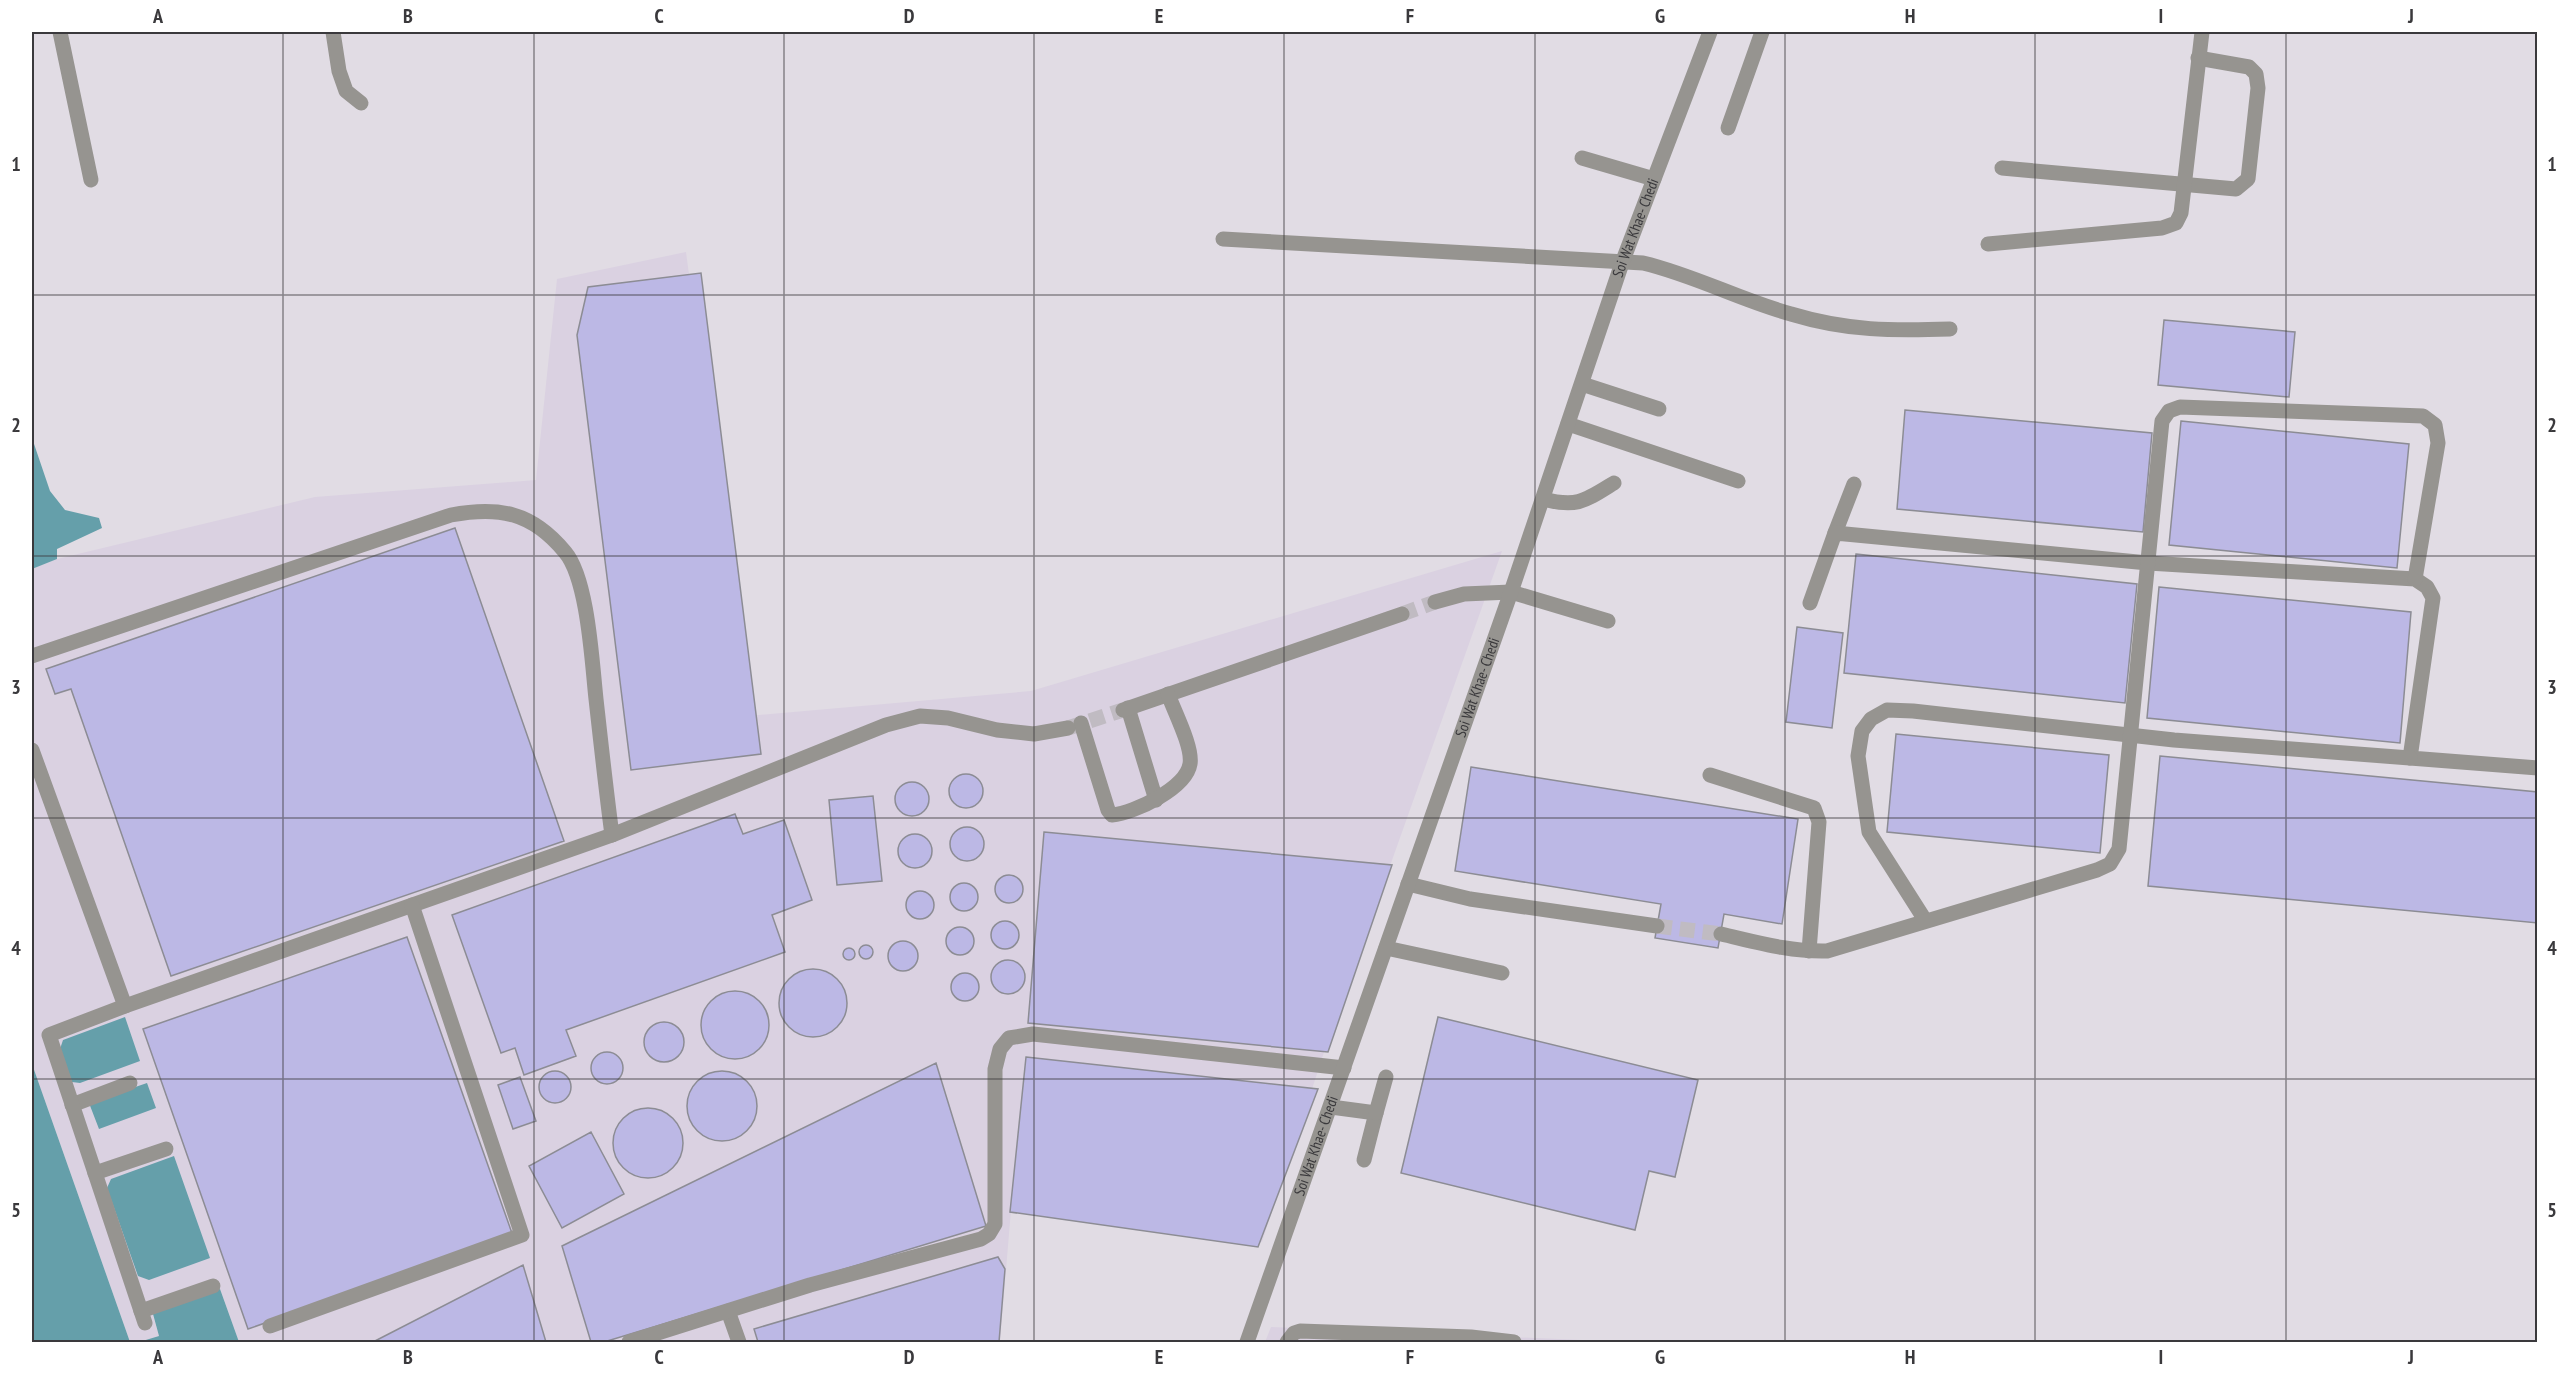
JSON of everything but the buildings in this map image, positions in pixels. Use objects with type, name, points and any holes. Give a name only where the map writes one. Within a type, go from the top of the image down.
[{"type":"street","points":[[60,32],[91,180]]},
{"type":"street","points":[[333,32],[339,71],[346,90],[361,103]]},
{"type":"street","name":"Soi Wat Khae- Chedi","points":[[1247,1342],[1543,500],[1622,263],[1710,32]]},
{"type":"street","points":[[1728,128],[1762,32]]},
{"type":"street","points":[[1988,244],[2162,228],[2176,223],[2181,213],[2185,184],[2202,32]]},
{"type":"street","points":[[2002,168],[2236,189],[2248,179],[2256,100],[2256,74],[2249,67],[2198,58]]},
{"type":"street","points":[[1582,158],[1654,179]]},
{"type":"street","points":[[1223,239],[1643,263],[1670,270],[1790,314],[1863,330],[1950,329]]},
{"type":"street","points":[[1582,384],[1659,409]]},
{"type":"street","points":[[1720,934],[1776,947],[1827,951],[2097,870],[2110,864],[2119,849],[2162,421],[2169,411],[2180,407],[2423,417],[2435,425],[2438,443],[2415,579]]},
{"type":"street","points":[[1568,424],[1738,481]]},
{"type":"street","points":[[1543,500],[1565,505],[1578,502],[1614,483]]},
{"type":"street","points":[[1810,603],[1854,484]]},
{"type":"street","points":[[32,656],[451,515],[474,511],[502,511],[526,519],[548,536],[567,553],[577,577],[588,628],[612,835]]},
{"type":"street","points":[[1835,533],[2148,563],[2415,579],[2427,587],[2433,598],[2410,758]]},
{"type":"street","points":[[1436,602],[1464,594],[1511,592],[1608,621]]},
{"type":"street","points":[[1156,800],[1125,709],[1402,614]]},
{"type":"street","points":[[213,1286],[143,1317],[49,1035],[124,1006],[612,835],[886,725],[920,716],[948,718],[997,730],[1034,734],[1075,725],[1108,810],[1112,814],[1121,814],[1156,800],[1187,774],[1190,762],[1189,750],[1168,694]]},
{"type":"street","points":[[1925,920],[1869,832],[1858,756],[1862,731],[1871,719],[1887,710],[2131,735],[2538,768]]},
{"type":"street","points":[[32,750],[124,1006]]},
{"type":"street","points":[[1710,775],[1814,808],[1819,822],[1809,951]]},
{"type":"street","points":[[1408,884],[1470,899],[1657,926]]},
{"type":"street","points":[[270,1326],[522,1235],[412,905]]},
{"type":"street","points":[[1386,948],[1502,973]]},
{"type":"street","points":[[628,1342],[810,1285],[981,1239],[989,1234],[995,1224],[995,1069],[1000,1049],[1009,1038],[1033,1034],[1344,1068]]},
{"type":"street","points":[[1364,1160],[1386,1077]]},
{"type":"street","points":[[72,1105],[130,1083]]},
{"type":"street","points":[[1330,1107],[1376,1113]]},
{"type":"street","points":[[95,1173],[165,1149]]},
{"type":"street","points":[[728,1311],[739,1342]]},
{"type":"street","points":[[1287,1342],[1294,1333],[1300,1330],[1471,1337],[1514,1342]]},
{"type":"shaded area","points":[[686,252],[748,716],[1031,691],[1502,551],[1327,1043],[1262,1242],[1011,1210],[1000,1342],[239,1342],[220,1289],[153,1315],[159,1336],[139,1342],[130,1342],[32,1064],[32,569],[57,559],[315,497],[536,480],[557,279]]},
{"type":"shaded area","points":[[1271,1327],[1630,1342],[1265,1342]]},
{"type":"water","points":[[32,438],[50,491],[65,510],[99,518],[102,528],[57,549],[57,559],[32,569]]},
{"type":"water","points":[[125,1017],[140,1061],[80,1083],[72,1082],[60,1049],[63,1040]]},
{"type":"water","points":[[32,1064],[130,1342],[32,1342]]},
{"type":"water","points":[[147,1083],[156,1108],[99,1129],[89,1103]]},
{"type":"water","points":[[174,1156],[210,1258],[149,1280],[138,1276],[107,1188],[111,1179]]},
{"type":"water","points":[[220,1289],[239,1342],[139,1342],[159,1336],[153,1314]]},
{"type":"tunnel","points":[[1402,614],[1435,602]]},
{"type":"tunnel","points":[[1068,728],[1123,710]]},
{"type":"tunnel","points":[[1657,926],[1721,934]]}]
